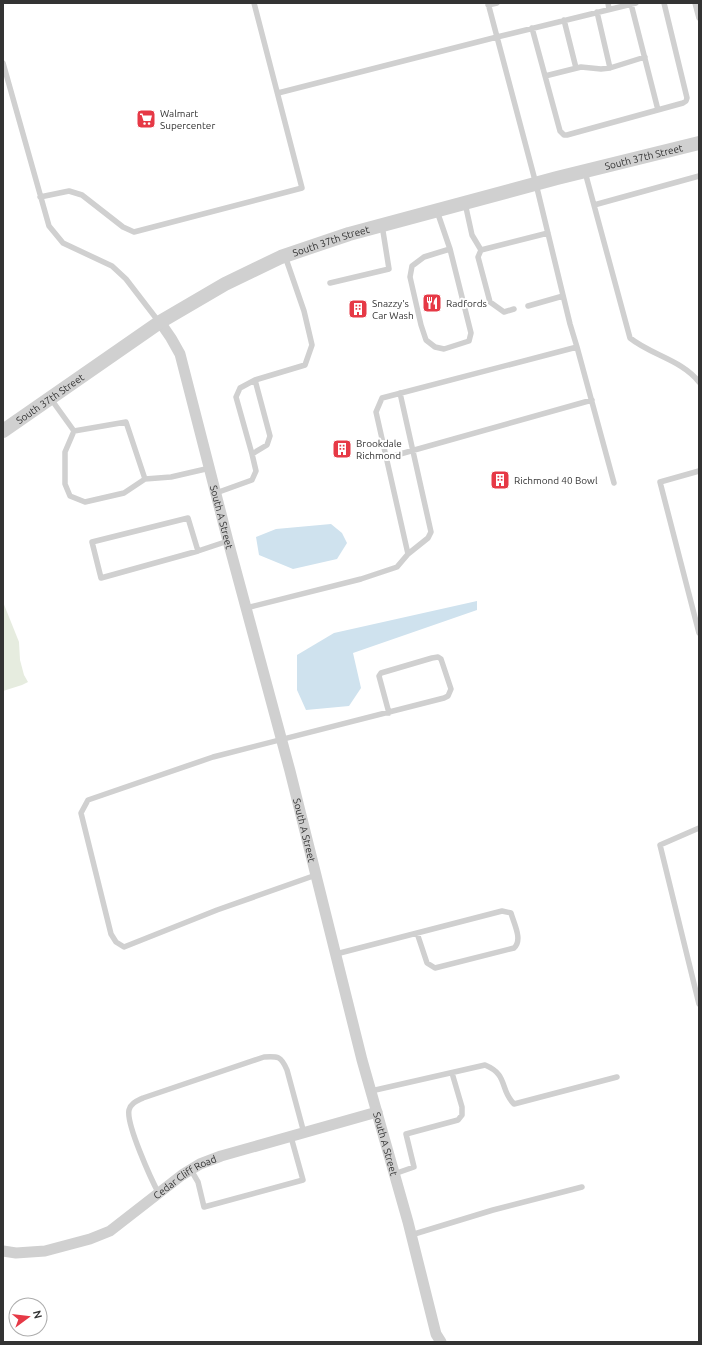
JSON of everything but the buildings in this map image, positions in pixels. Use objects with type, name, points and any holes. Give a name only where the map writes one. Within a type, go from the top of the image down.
[{"type":"street","name":"South 37th Street","points":[[3,431],[160,322],[225,284],[285,255],[349,234],[437,210],[699,143]]},
{"type":"street","name":"South A Street","points":[[160,322],[180,354],[228,541],[282,740],[376,1112],[411,1234],[436,1334],[441,1342]]},
{"type":"street","name":"Cedar Cliff Road","points":[[3,1251],[16,1253],[45,1251],[90,1239],[110,1231],[200,1164],[221,1156],[376,1112]]},
{"type":"lane","points":[[40,197],[70,191],[82,195],[123,227],[134,232],[302,188],[254,3]]},
{"type":"lane","points":[[497,3],[488,4],[536,184],[563,296],[614,483]]},
{"type":"lane","points":[[608,3],[609,10]]},
{"type":"lane","points":[[532,28],[560,131],[564,135],[568,135],[686,101],[687,98],[664,3]]},
{"type":"lane","points":[[695,3],[699,18]]},
{"type":"lane","points":[[278,93],[532,28],[633,4],[658,110]]},
{"type":"lane","points":[[597,12],[610,68]]},
{"type":"lane","points":[[564,20],[576,68]]},
{"type":"lane","points":[[545,76],[576,68],[610,68],[645,57]]},
{"type":"lane","points":[[3,63],[49,226],[63,243],[112,266],[126,279],[160,322]]},
{"type":"lane","points":[[585,171],[630,338],[638,344],[687,369],[699,382]]},
{"type":"lane","points":[[594,204],[699,176]]},
{"type":"lane","points":[[464,203],[472,234],[481,250]]},
{"type":"lane","points":[[437,210],[450,249],[471,333],[469,341],[444,348],[435,347],[426,340],[410,277],[412,266],[424,257],[450,249]]},
{"type":"lane","points":[[330,283],[389,269],[382,225]]},
{"type":"lane","points":[[514,309],[504,312],[490,302],[478,256],[481,250],[548,233]]},
{"type":"lane","points":[[216,493],[252,480],[256,470],[236,397],[240,388],[254,380],[305,365],[312,345],[304,311],[285,255]]},
{"type":"lane","points":[[528,306],[563,296]]},
{"type":"lane","points":[[408,554],[376,412],[382,398],[578,347]]},
{"type":"lane","points":[[252,454],[267,445],[270,436],[254,380]]},
{"type":"lane","points":[[246,608],[361,579],[397,567],[408,554],[428,538],[431,532],[414,450],[400,393]]},
{"type":"lane","points":[[50,398],[74,431]]},
{"type":"lane","points":[[386,458],[592,400]]},
{"type":"lane","points":[[74,431],[126,422],[145,479]]},
{"type":"lane","points":[[74,431],[65,452],[65,484],[70,496],[85,502],[124,493],[145,479],[172,477],[210,468]]},
{"type":"lane","points":[[699,471],[660,482],[699,633]]},
{"type":"lane","points":[[198,551],[188,518],[92,542],[101,578],[198,551],[228,541]]},
{"type":"lane","points":[[316,875],[217,910],[124,947],[116,942],[111,934],[80,813],[88,800],[212,758],[388,713],[444,698],[448,696],[451,689],[442,659],[438,657],[432,658],[380,673],[379,676],[388,713]]},
{"type":"lane","points":[[699,828],[660,845],[699,1004]]},
{"type":"lane","points":[[336,954],[417,933],[502,911],[511,913],[518,938],[518,945],[514,948],[435,968],[427,963],[417,933]]},
{"type":"lane","points":[[159,1194],[146,1170],[129,1118],[129,1109],[133,1102],[142,1098],[264,1057],[276,1056],[283,1061],[287,1070],[304,1133]]},
{"type":"lane","points":[[371,1092],[485,1065],[494,1068],[501,1076],[508,1098],[514,1104],[617,1077]]},
{"type":"lane","points":[[394,1174],[414,1167],[406,1134],[458,1120],[462,1115],[462,1107],[452,1073]]},
{"type":"lane","points":[[190,1170],[198,1182],[204,1207],[303,1180],[291,1137]]},
{"type":"lane","points":[[411,1234],[493,1210],[582,1187]]},
{"type":"shaded area","points":[[3,602],[19,642],[20,660],[24,675],[28,682],[3,691]]},
{"type":"water","points":[[331,524],[342,533],[347,543],[337,559],[293,569],[259,555],[256,537],[276,529]]},
{"type":"water","points":[[477,601],[477,610],[353,653],[361,688],[349,706],[306,710],[297,690],[297,655],[334,633]]},
{"type":"place","name":"Walmart Supercenter","points":[[146,119]]},
{"type":"place","name":"Radfords","points":[[432,303]]},
{"type":"place","name":"Snazzy's Car Wash","points":[[358,309]]},
{"type":"place","name":"Brookdale Richmond","points":[[342,449]]},
{"type":"place","name":"Richmond 40 Bowl","points":[[500,480]]}]
